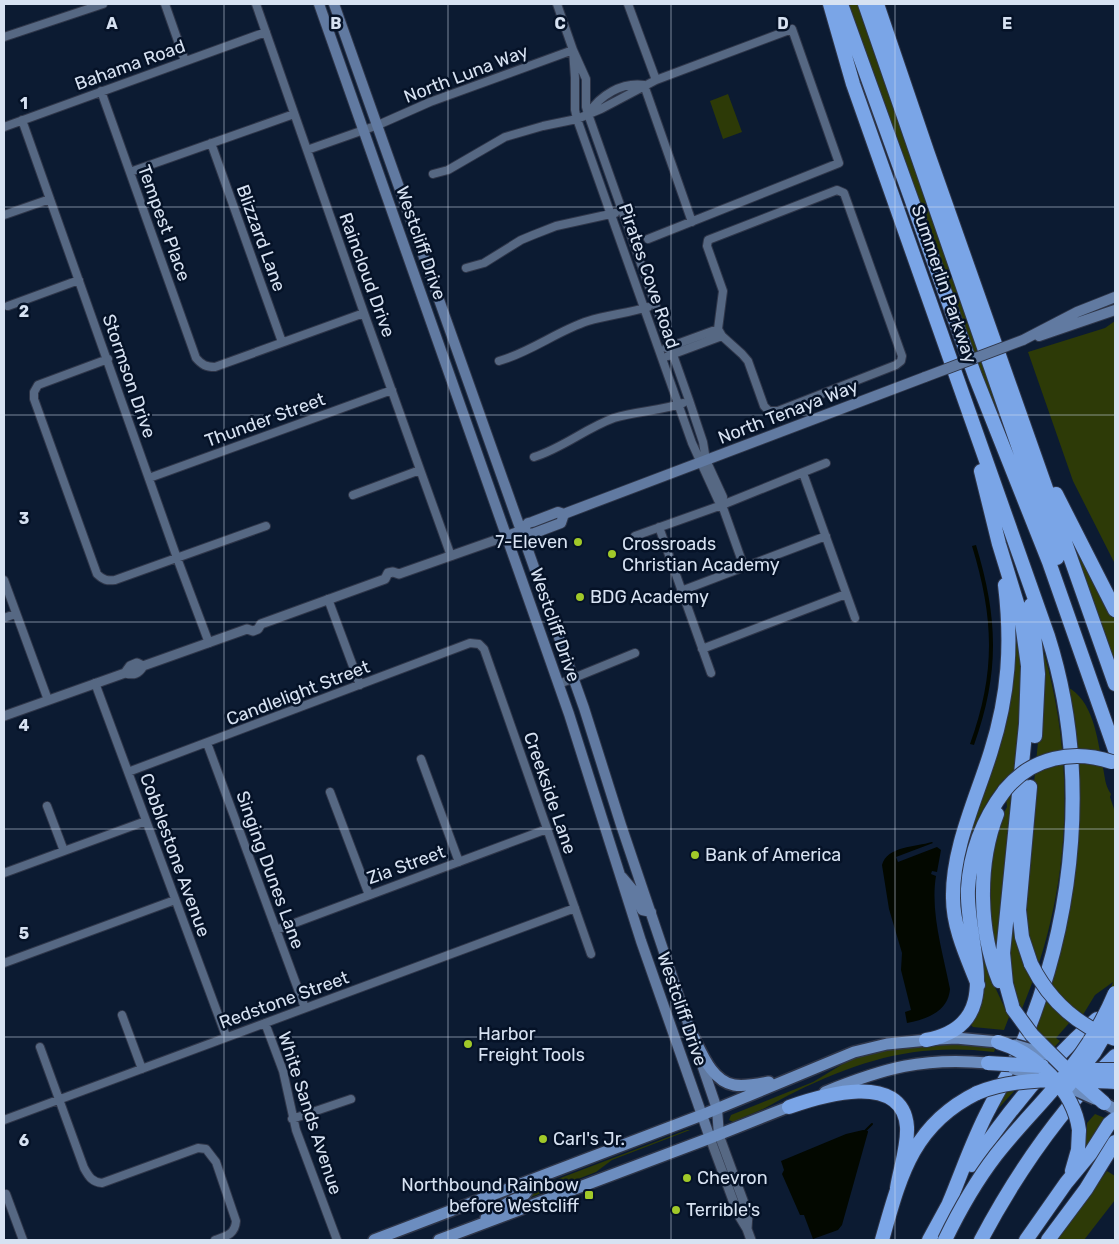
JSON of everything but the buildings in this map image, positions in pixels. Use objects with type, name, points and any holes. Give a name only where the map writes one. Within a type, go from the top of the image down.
[{"type":"highway","name":"Summerlin Parkway","points":[[829,4],[853,84],[1026,575]]},
{"type":"highway","points":[[842,4],[968,359],[1115,723]]},
{"type":"highway","points":[[866,4],[1090,665],[1114,759],[1082,755],[1054,758],[1030,768],[1014,780],[993,806],[975,849],[970,874],[968,914],[977,967],[978,985],[976,999],[970,1014],[963,1022],[948,1034],[926,1040]]},
{"type":"highway","name":"Summerlin Parkway","points":[[877,4],[923,142],[1035,456]]},
{"type":"highway","points":[[961,388],[999,544],[1021,616],[1026,644],[1028,680],[1026,724],[1003,958],[1007,990],[1013,1009]]},
{"type":"highway","points":[[1035,456],[1115,610]]},
{"type":"highway","points":[[1035,456],[1115,684]]},
{"type":"highway","points":[[978,985],[956,925],[953,907],[953,883],[960,844],[998,730],[1007,684],[1010,644],[1009,618],[999,544]]},
{"type":"highway","points":[[1026,575],[1036,639],[1039,684],[1019,910],[1022,937],[1031,964],[1046,988],[1065,1010],[1089,1028],[1115,1040]]},
{"type":"highway","points":[[949,1203],[989,1109],[1012,1068],[1033,1017],[1054,949],[1068,878],[1073,813],[1072,773],[1068,734],[1060,682],[1051,644],[1026,575]]},
{"type":"highway","points":[[1005,790],[1003,804],[993,826],[984,876],[986,934],[994,967],[1013,1009],[1028,1030],[1066,1069],[1110,1106]]},
{"type":"highway","points":[[945,1240],[968,1196],[986,1168],[1079,1058],[1102,1020],[1115,993]]},
{"type":"highway","points":[[929,1240],[949,1203],[986,1143],[1035,1080],[1072,1041],[1115,1004]]},
{"type":"highway","points":[[955,1240],[972,1208],[998,1168],[1081,1071],[1099,1046],[1115,1017]]},
{"type":"highway","points":[[998,1042],[1022,1052],[1040,1066],[1055,1081],[1071,1103],[1077,1117],[1079,1145],[1075,1162],[1066,1183]]},
{"type":"highway","points":[[981,1240],[1014,1182],[1044,1139],[1082,1091],[1115,1056]]},
{"type":"highway","points":[[988,1063],[1066,1069],[1115,1070]]},
{"type":"highway","points":[[896,1188],[907,1161],[928,1132],[951,1109],[977,1093],[1007,1084],[1078,1080],[1115,1081]]},
{"type":"highway","points":[[788,1107],[825,1096],[862,1091],[880,1093],[892,1100],[903,1114],[907,1129],[896,1188],[882,1240]]},
{"type":"highway","points":[[1026,1240],[1066,1183],[1090,1154],[1109,1124],[1115,1119]]},
{"type":"highway","points":[[1048,1240],[1099,1170],[1115,1142]]},
{"type":"main road","name":"Westcliff Drive","points":[[319,4],[371,128],[514,534],[573,678],[691,1032],[715,1137]]},
{"type":"main road","name":"Westcliff Drive","points":[[334,4],[371,128],[514,534],[619,875],[664,1006],[710,1112],[715,1137]]},
{"type":"main road","name":"North Tenaya Way","points":[[1048,330],[1064,328],[1078,318],[1105,307],[1109,303],[1113,304]]},
{"type":"main road","name":"North Tenaya Way","points":[[514,534],[528,523],[558,512],[564,514],[1113,304]]},
{"type":"main road","points":[[605,830],[621,825]]},
{"type":"main road","points":[[619,875],[633,890],[642,910],[651,912]]},
{"type":"main road","points":[[664,1006],[673,1000],[676,985]]},
{"type":"main road","points":[[691,1032],[713,1071],[725,1082],[740,1086],[783,1081]]},
{"type":"main road","points":[[374,1240],[710,1112],[860,1050],[894,1043],[956,1038],[998,1042],[1034,1050],[1115,1081]]},
{"type":"main road","points":[[439,1240],[715,1137],[858,1079],[896,1067],[944,1061],[988,1063],[1024,1071],[1055,1081],[1110,1106]]},
{"type":"main road","points":[[472,1228],[507,1203],[523,1197],[530,1188],[530,1181]]},
{"type":"street","points":[[76,4],[79,12]]},
{"type":"street","points":[[4,37],[103,4]]},
{"type":"street","points":[[165,4],[186,61]]},
{"type":"street","name":"Raincloud Drive","points":[[256,4],[451,556]]},
{"type":"street","name":"Pirates Cove Road","points":[[557,4],[573,50],[586,79],[586,107],[588,114],[703,442],[703,461]]},
{"type":"street","points":[[628,4],[656,80]]},
{"type":"street","points":[[433,174],[448,170],[505,137],[577,119],[588,114],[596,102],[609,94],[634,84],[644,85],[792,29],[839,163],[648,239]]},
{"type":"street","name":"Bahama Road","points":[[4,127],[266,32]]},
{"type":"street","name":"North Luna Way","points":[[307,150],[371,128],[425,104],[573,50]]},
{"type":"street","name":"Pirates Cove Road","points":[[573,50],[577,119],[692,444],[703,461],[718,500],[722,504],[744,567]]},
{"type":"street","points":[[644,85],[692,222]]},
{"type":"street","name":"Tempest Place","points":[[101,91],[196,358],[207,367],[215,367],[282,342]]},
{"type":"street","points":[[130,172],[294,114]]},
{"type":"street","name":"Stormson Drive","points":[[22,120],[177,558],[209,642]]},
{"type":"street","name":"Blizzard Lane","points":[[211,143],[282,342]]},
{"type":"street","points":[[837,190],[844,193],[902,356],[901,361],[896,365],[778,411],[769,411],[764,406],[748,361],[720,333],[723,291],[707,246],[708,240],[837,190]]},
{"type":"street","points":[[4,215],[50,199]]},
{"type":"street","points":[[466,268],[484,263],[520,240],[556,226],[622,212]]},
{"type":"street","points":[[8,306],[79,280]]},
{"type":"street","points":[[499,361],[517,356],[552,337],[588,321],[655,305]]},
{"type":"street","points":[[282,342],[364,313]]},
{"type":"street","points":[[660,354],[720,333]]},
{"type":"street","points":[[108,360],[38,385],[34,392],[34,399],[97,574],[102,579],[116,580],[266,526]]},
{"type":"street","name":"Thunder Street","points":[[149,478],[392,390]]},
{"type":"street","points":[[534,458],[550,452],[596,425],[614,418],[689,400]]},
{"type":"street","points":[[635,536],[826,463]]},
{"type":"street","points":[[352,495],[420,470]]},
{"type":"street","points":[[804,473],[855,618]]},
{"type":"street","points":[[659,527],[711,673]]},
{"type":"street","points":[[4,716],[95,684],[125,672],[130,666],[137,664],[143,666],[248,629],[250,623],[255,621],[261,624],[385,579],[388,573],[399,574],[514,534]]},
{"type":"street","points":[[681,591],[826,536]]},
{"type":"street","points":[[4,580],[48,700]]},
{"type":"street","points":[[702,649],[846,594]]},
{"type":"street","points":[[328,600],[360,685]]},
{"type":"street","points":[[4,618],[16,614]]},
{"type":"street","name":"Candlelight Street","points":[[128,772],[470,643],[479,644]]},
{"type":"street","name":"Creekside Lane","points":[[479,644],[484,649],[591,954]]},
{"type":"street","points":[[559,684],[635,653]]},
{"type":"street","name":"Cobblestone Avenue","points":[[95,684],[226,1036]]},
{"type":"street","name":"Singing Dunes Lane","points":[[207,743],[305,1008]]},
{"type":"street","points":[[421,758],[459,862]]},
{"type":"street","points":[[330,792],[369,895]]},
{"type":"street","points":[[47,806],[64,851]]},
{"type":"street","points":[[4,873],[146,821]]},
{"type":"street","name":"Zia Street","points":[[276,930],[547,829]]},
{"type":"street","points":[[4,963],[176,900]]},
{"type":"street","name":"Redstone Street","points":[[4,1120],[574,908]]},
{"type":"street","points":[[122,1015],[142,1069]]},
{"type":"street","name":"White Sands Avenue","points":[[265,1023],[282,1071],[292,1119],[337,1240]]},
{"type":"street","points":[[40,1047],[84,1168],[89,1177],[95,1182],[102,1183],[198,1148],[206,1149],[216,1162],[236,1221],[235,1228],[231,1234],[215,1240]]},
{"type":"street","points":[[292,1119],[351,1098]]},
{"type":"street","name":"Westcliff Drive","points":[[715,1137],[748,1214],[747,1229],[751,1240]]},
{"type":"street","points":[[6,1194],[23,1240]]},
{"type":"green space","points":[[849,4],[860,4],[1036,513],[977,370]]},
{"type":"green space","points":[[728,94],[742,132],[723,139],[710,101]]},
{"type":"green space","points":[[1115,321],[1115,564],[1073,481],[1028,352],[1105,328]]},
{"type":"green space","points":[[1069,525],[1115,619],[1115,662],[1067,526]]},
{"type":"green space","points":[[1015,622],[1021,664],[1022,708],[998,957],[991,938],[989,872],[1000,820],[1007,807],[1004,779],[991,796],[973,830],[964,865],[960,925],[959,868]]},
{"type":"green space","points":[[1040,639],[1052,685],[1060,732],[1064,780],[1064,827],[1059,874],[1051,920],[1038,966],[1021,1011],[1014,996],[1009,977],[1012,908],[1024,888],[1042,704]]},
{"type":"green space","points":[[1067,687],[1076,693],[1089,711],[1115,812],[1115,995],[1106,1002],[1113,982],[1095,995],[1081,1018],[1070,1022],[1056,1038],[1060,1041],[995,1112],[1042,1012],[1058,962],[1070,904],[1077,847],[1076,744]]},
{"type":"green space","points":[[979,859],[994,985],[1009,1017],[1004,1030],[973,1027],[969,1023],[981,1000],[983,991],[973,895]]},
{"type":"green space","points":[[955,1043],[996,1047],[994,1052],[940,1050],[891,1056],[868,1062],[820,1080],[733,1122],[729,1120],[731,1115],[813,1082],[851,1059],[900,1047]]},
{"type":"green space","points":[[1095,1114],[1105,1118],[1086,1149],[1084,1130],[1087,1129],[1087,1123]]},
{"type":"green space","points":[[690,1130],[612,1160],[596,1172],[508,1206],[534,1188]]},
{"type":"green space","points":[[1107,1171],[1115,1176],[1115,1200],[1084,1240],[1057,1240]]},
{"type":"shaded area","points":[[976,545],[989,597],[993,645],[988,693],[974,745],[970,744],[984,693],[989,645],[985,597],[972,546]]},
{"type":"shaded area","points":[[932,842],[896,857],[898,862],[937,847],[941,850],[937,872],[932,871],[931,874],[936,876],[936,918],[950,989],[941,1009],[929,1017],[907,1023],[905,1012],[911,1010],[901,970],[902,953],[889,909],[882,865],[890,854],[896,851]]},
{"type":"shaded area","points":[[863,1130],[868,1132],[842,1225],[838,1230],[813,1239],[804,1215],[800,1215],[782,1174],[784,1170],[781,1161],[846,1134]]},
{"type":"waterway","points":[[865,1131],[872,1124]]},
{"type":"place","name":"7-Eleven","points":[[578,542]]},
{"type":"place","name":"Crossroads Christian Academy","points":[[612,554]]},
{"type":"place","name":"BDG Academy","points":[[580,597]]},
{"type":"place","name":"Bank of America","points":[[695,855]]},
{"type":"place","name":"Harbor Freight Tools","points":[[468,1044]]},
{"type":"place","name":"Carl's Jr.","points":[[543,1139]]},
{"type":"place","name":"Chevron","points":[[687,1178]]},
{"type":"place","name":"Northbound Rainbow before Westcliff","points":[[589,1195]]},
{"type":"place","name":"Terrible's","points":[[676,1210]]}]
